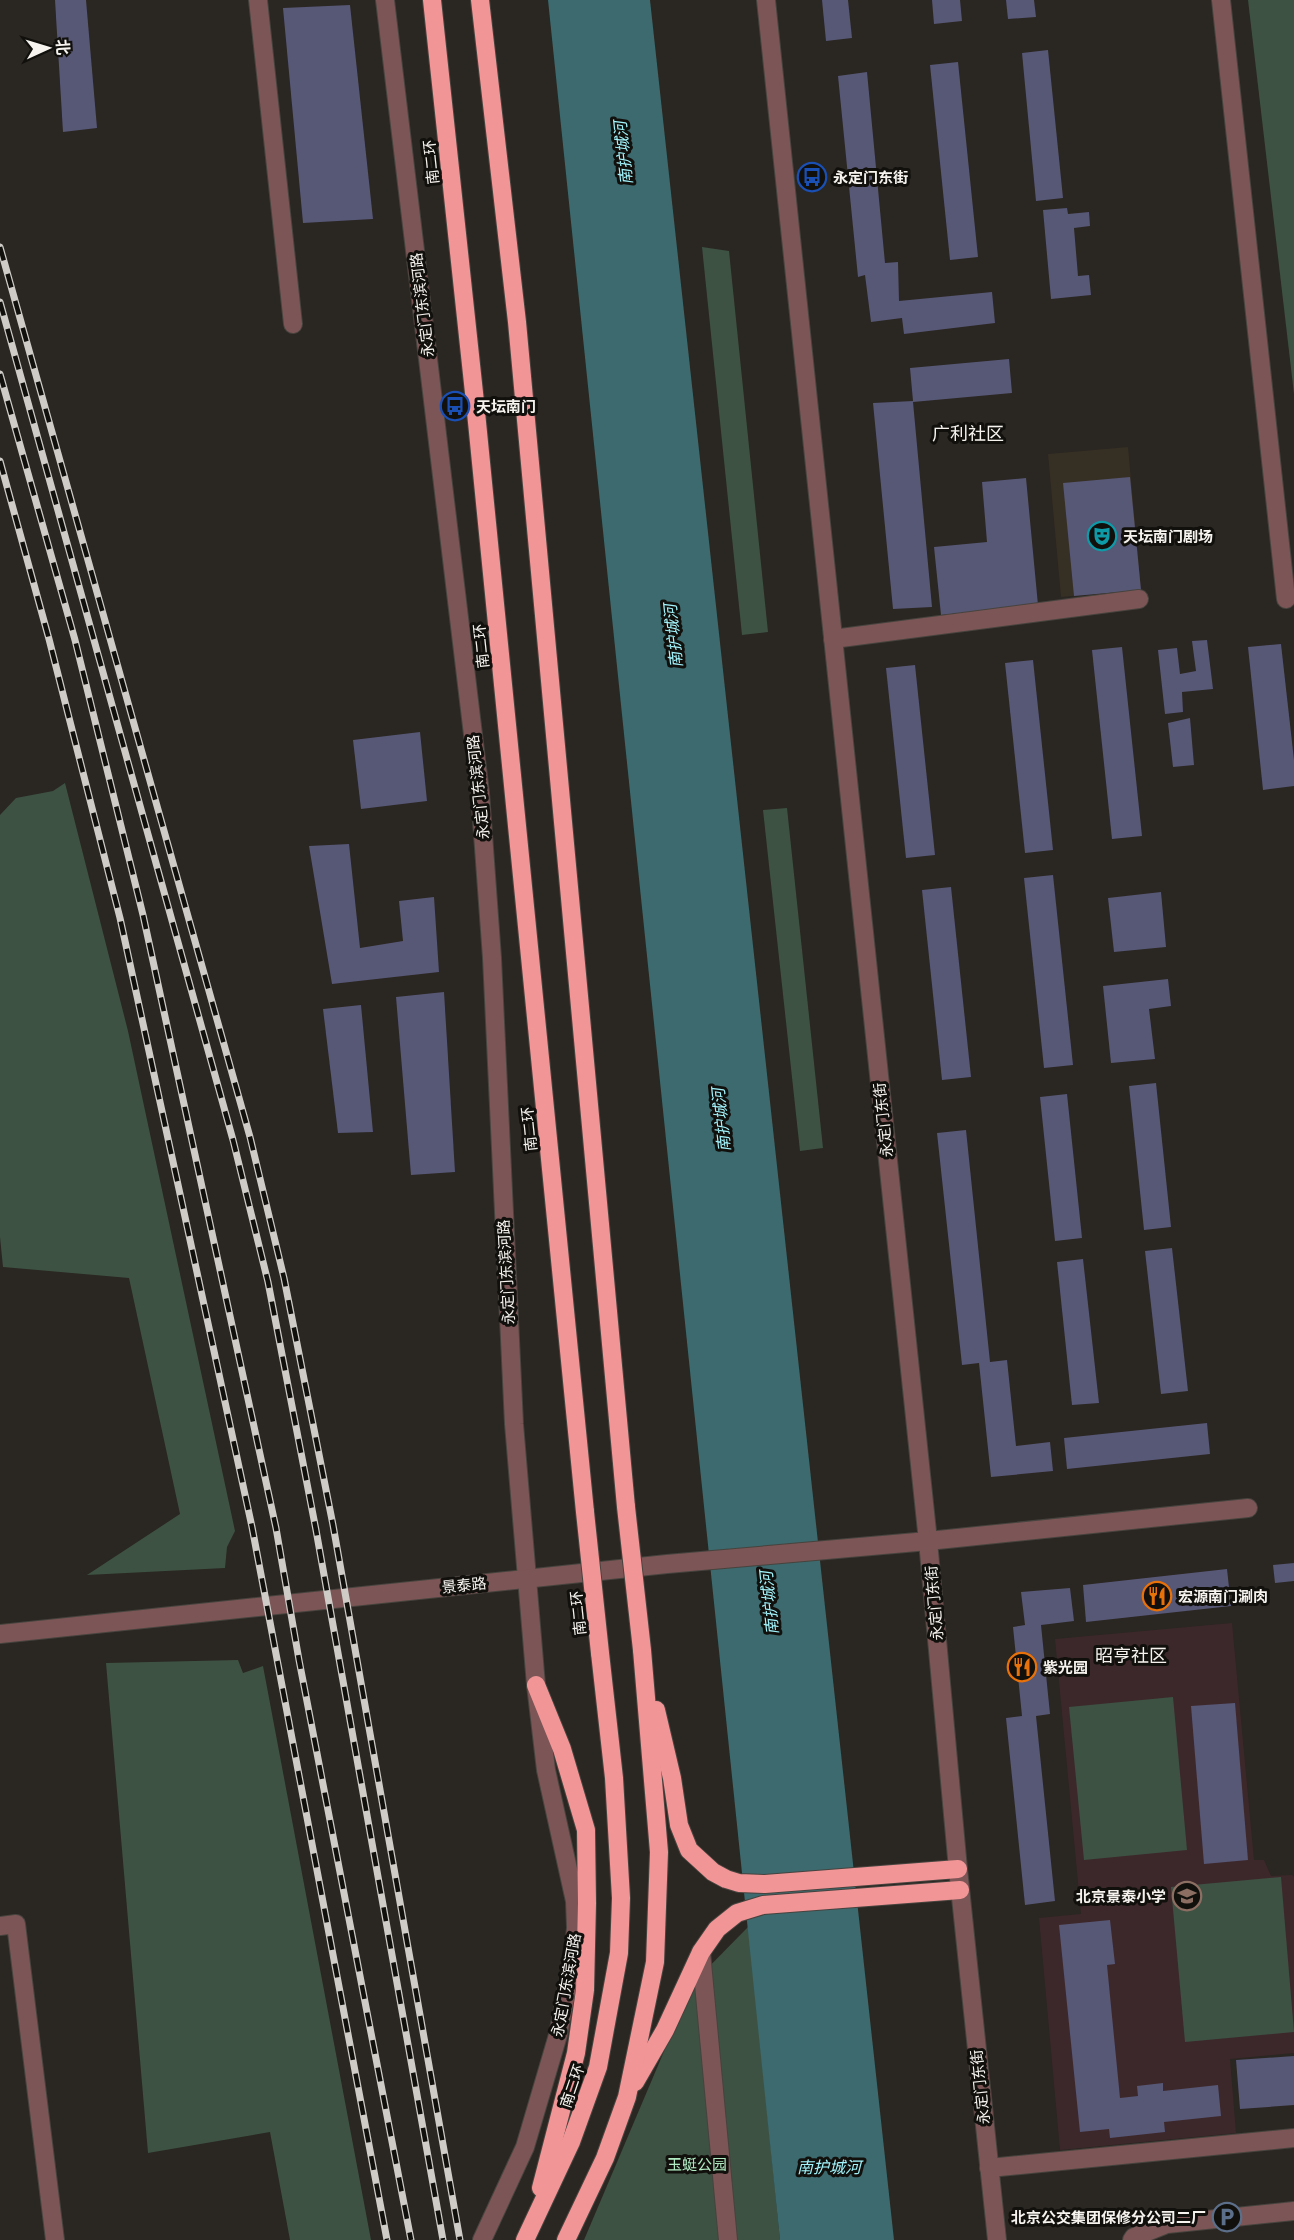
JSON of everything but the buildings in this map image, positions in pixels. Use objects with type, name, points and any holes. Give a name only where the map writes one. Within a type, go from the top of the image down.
[{"type":"highway","name":"南二环","points":[[432,0],[474,390],[585,1512],[615,1789],[621,1898],[619,1953],[598,2067],[571,2142],[527,2234]]},
{"type":"highway","points":[[480,0],[518,334],[659,1852],[655,1962],[627,2097],[605,2158],[566,2240]]},
{"type":"highway","points":[[642,1650],[672,1778],[680,1826],[689,1850],[713,1872],[739,1883],[765,1884],[958,1869]]},
{"type":"highway","points":[[527,2234],[576,2053],[585,1990],[587,1903],[586,1830],[562,1749],[536,1685]]},
{"type":"highway","points":[[627,2097],[665,2030],[701,1952],[717,1929],[737,1913],[763,1905],[960,1890]]},
{"type":"street","points":[[258,0],[293,324]]},
{"type":"street","name":"永定门东滨河路","points":[[385,0],[480,793],[492,958],[514,1424],[536,1685],[545,1762],[575,1901],[576,1928],[573,1956],[558,2035],[547,2076],[525,2147],[482,2240]]},
{"type":"street","name":"永定门东街","points":[[766,0],[928,1540],[960,1890],[997,2240]]},
{"type":"street","points":[[1221,0],[1286,599]]},
{"type":"street","points":[[833,639],[1139,599]]},
{"type":"street","name":"景泰路","points":[[0,1634],[527,1578],[1248,1508]]},
{"type":"street","points":[[0,1926],[16,1924],[55,2240]]},
{"type":"street","points":[[701,1952],[728,2240]]},
{"type":"street","points":[[989,2168],[1294,2138]]},
{"type":"street","points":[[1132,2240],[1134,2236],[1167,2224],[1294,2211]]},
{"type":"shaded area","name":"天坛南门剧场","points":[[1128,447],[1141,590],[1061,597],[1048,454]]},
{"type":"shaded area","name":"北京景泰小学","points":[[1232,1623],[1254,1860],[1264,1860],[1271,1876],[1292,1875],[1294,1877],[1294,2053],[1230,2059],[1236,2133],[1060,2150],[1039,1918],[1081,1914],[1055,1639]]},
{"type":"green space","points":[[1248,0],[1294,0],[1294,394]]},
{"type":"green space","points":[[702,247],[729,251],[768,632],[742,635]]},
{"type":"green space","points":[[65,783],[128,1031],[235,1531],[227,1547],[225,1568],[87,1575],[180,1514],[129,1278],[3,1267],[0,1237],[0,815],[16,798],[53,791]]},
{"type":"green space","points":[[787,808],[823,1148],[800,1151],[763,810]]},
{"type":"green space","points":[[238,1660],[243,1673],[263,1666],[371,2240],[290,2240],[270,2132],[148,2153],[106,1663]]},
{"type":"green space","points":[[1173,1697],[1187,1850],[1084,1860],[1069,1707]]},
{"type":"green space","points":[[1281,1877],[1294,2032],[1185,2042],[1171,1887]]},
{"type":"green space","name":"玉蜓公园","points":[[749,1926],[780,2240],[584,2240],[693,1983]]},
{"type":"water","name":"南护城河","points":[[548,0],[650,0],[894,2240],[780,2240]]},
{"type":"railway","points":[[0,247],[250,1137],[284,1278],[333,1525],[460,2240]]},
{"type":"railway","points":[[0,302],[233,1140],[268,1282],[316,1530],[443,2240]]},
{"type":"railway","points":[[0,374],[75,640],[143,915],[276,1528],[299,1660],[411,2240]]},
{"type":"railway","points":[[0,461],[49,639],[120,918],[252,1527],[387,2240]]},
{"type":"place","name":"永定门东街","points":[[812,177]]},
{"type":"place","name":"天坛南门","points":[[455,406]]},
{"type":"place","name":"天坛南门剧场","points":[[1102,536]]},
{"type":"place","name":"宏源南门涮肉","points":[[1157,1596]]},
{"type":"place","name":"紫光园","points":[[1022,1667]]},
{"type":"place","name":"北京景泰小学","points":[[1187,1896]]},
{"type":"place","name":"北京公交集团保修分公司二厂","points":[[1227,2217]]},
{"type":"district","name":"广利社区","points":[[968,433]]},
{"type":"district","name":"昭亨社区","points":[[1131,1655]]}]
